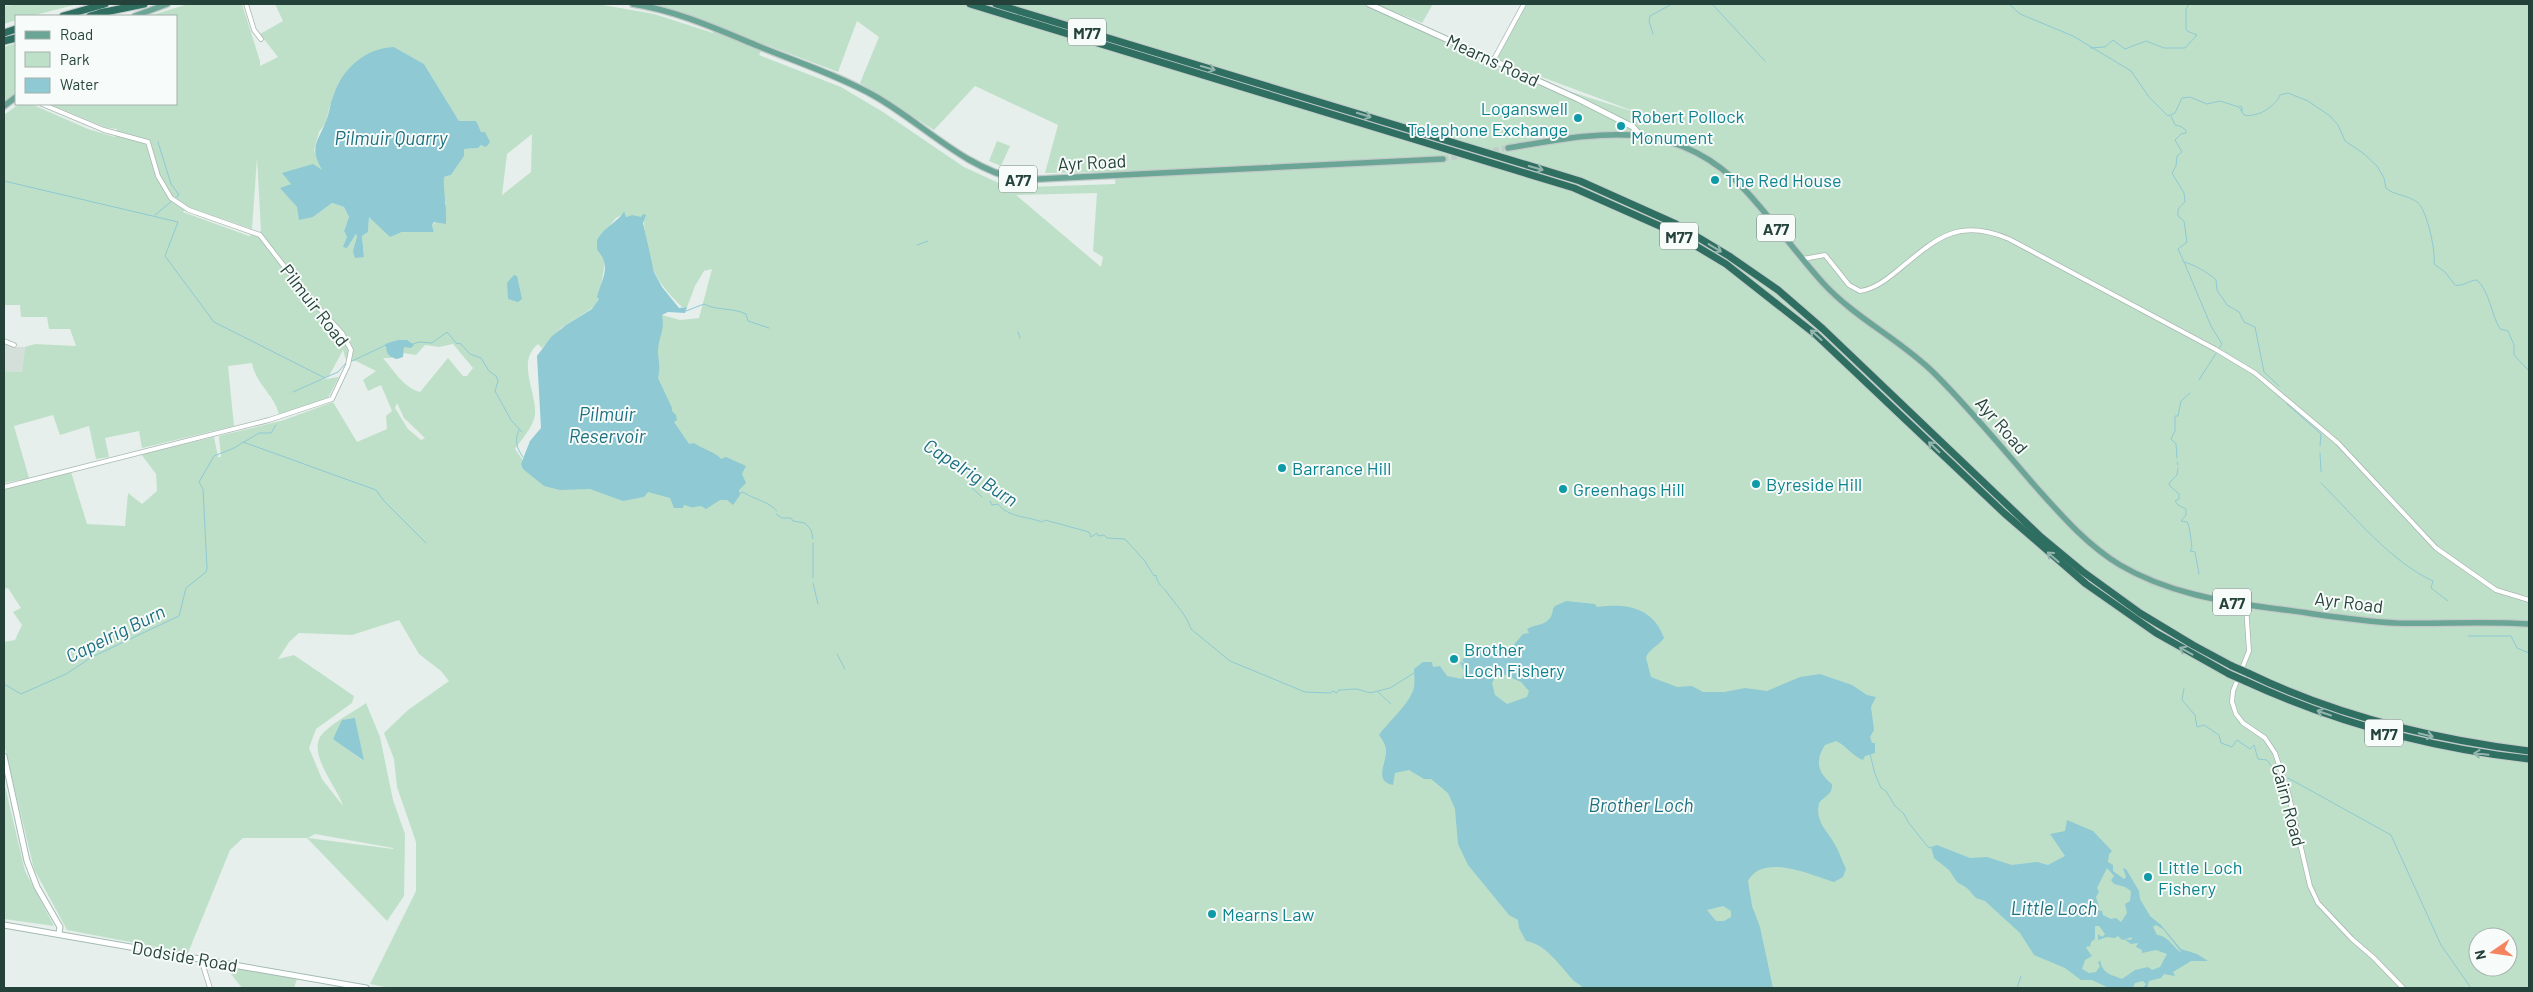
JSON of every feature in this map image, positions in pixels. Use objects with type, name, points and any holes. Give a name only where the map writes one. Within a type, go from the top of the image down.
[{"type":"highway","points":[[66,15],[105,4]]},
{"type":"highway","points":[[93,15],[133,4]]},
{"type":"highway","points":[[100,13],[144,4]]},
{"type":"highway","name":"M77","points":[[970,4],[1566,186],[1623,208],[1671,231],[1726,264],[1815,334],[1997,507],[2073,574],[2156,633],[2229,674],[2302,706],[2389,734],[2473,753],[2529,759]]},
{"type":"highway","name":"M77","points":[[996,4],[1580,181],[1676,224],[1729,256],[1778,290],[1823,329],[2041,537],[2082,571],[2140,613],[2232,666],[2292,693],[2397,728],[2474,744],[2529,750]]},
{"type":"main road","points":[[138,15],[167,4]]},
{"type":"main road","name":"Ayr Road","points":[[633,4],[689,18],[831,74],[874,95],[980,167],[1011,178],[1076,178],[1443,158]]},
{"type":"main road","points":[[4,106],[15,98]]},
{"type":"main road","name":"Ayr Road","points":[[1508,148],[1610,133],[1640,135],[1680,146],[1705,158],[1728,174],[1746,191],[1825,285],[1847,305],[1903,346],[1934,373],[2068,522],[2105,554],[2160,585],[2246,605],[2371,621],[2529,624]]},
{"type":"street","points":[[246,4],[254,30],[261,39]]},
{"type":"street","name":"Mearns Road","points":[[1369,4],[1578,99],[1633,127],[1640,135]]},
{"type":"street","points":[[1493,61],[1524,4]]},
{"type":"street","points":[[44,105],[104,130],[148,142],[158,176],[171,198],[180,205],[250,233],[260,235],[259,227]]},
{"type":"street","points":[[1802,259],[1825,255],[1849,285],[1860,291],[1888,278],[1928,245],[1964,230],[1978,229],[2009,238],[2215,349],[2264,380],[2338,444],[2436,548],[2496,590],[2529,600]]},
{"type":"street","name":"Pilmuir Road","points":[[4,487],[269,420],[332,399],[348,364],[350,346],[304,292],[260,235]]},
{"type":"street","points":[[4,341],[14,345]]},
{"type":"street","name":"Cairn Road","points":[[2246,605],[2248,651],[2233,691],[2234,708],[2239,718],[2265,738],[2274,753],[2288,792],[2313,894],[2330,917],[2403,988]]},
{"type":"street","points":[[4,756],[27,862],[37,886],[55,915],[60,927],[59,933]]},
{"type":"street","name":"Dodside Road","points":[[4,925],[59,933],[366,988]]},
{"type":"street","points":[[201,958],[210,988]]},
{"type":"shaded area","points":[[4,343],[12,347],[25,347],[22,372],[4,371]]},
{"type":"green space","points":[[21,4],[78,4],[35,15],[15,15],[15,20],[4,24],[4,6]]},
{"type":"green space","points":[[188,4],[242,4],[260,66],[278,57],[260,34],[283,21],[275,4],[603,5],[654,14],[713,33],[711,22],[651,4],[1363,4],[1508,72],[1644,115],[1493,59],[1521,6],[1519,4],[2529,4],[2529,988],[390,988],[370,984],[416,891],[416,842],[397,787],[394,759],[384,733],[408,710],[449,681],[441,671],[419,654],[399,620],[352,635],[299,633],[289,642],[278,659],[294,655],[354,696],[352,703],[316,729],[309,748],[322,779],[343,806],[320,758],[319,740],[324,732],[339,720],[366,703],[380,737],[393,800],[405,834],[404,896],[387,921],[307,838],[243,838],[230,850],[188,953],[67,930],[34,869],[4,744],[4,642],[15,640],[22,625],[13,612],[21,608],[8,588],[4,589],[4,489],[71,472],[87,524],[125,526],[128,493],[142,504],[157,491],[156,474],[141,454],[214,437],[218,457],[221,457],[219,436],[284,420],[333,402],[357,442],[387,429],[386,416],[392,411],[381,385],[368,391],[363,380],[376,371],[356,361],[346,360],[343,350],[329,376],[320,380],[339,377],[328,398],[279,415],[274,402],[257,378],[252,363],[228,366],[234,426],[142,448],[139,431],[105,438],[109,457],[96,459],[89,426],[60,435],[53,415],[14,426],[29,478],[4,483],[4,371],[22,372],[25,347],[35,344],[76,346],[70,329],[49,329],[47,317],[21,317],[20,305],[5,305],[4,115],[18,105],[33,105],[88,129],[115,137],[117,129],[107,128],[51,105],[178,105],[178,15],[152,15]],"holes":[[[857,21],[879,37],[860,83],[934,130],[975,86],[1058,125],[1045,173],[1116,172],[1115,184],[1027,187],[1003,185],[964,167],[883,112],[841,87],[759,55],[764,44],[838,72]],[[394,47],[424,64],[459,121],[481,132],[481,145],[478,148],[464,149],[464,156],[451,175],[444,177],[443,196],[446,203],[437,221],[432,225],[434,231],[402,232],[390,236],[369,216],[368,232],[362,236],[364,257],[356,234],[347,248],[347,237],[344,231],[349,217],[344,207],[332,203],[313,217],[297,207],[281,188],[291,184],[283,173],[323,171],[314,150],[319,132],[326,123],[339,82]],[[532,134],[531,172],[502,195],[507,154]],[[257,158],[261,231],[249,236],[183,212],[188,207],[252,229]],[[1097,193],[1093,251],[1103,257],[1101,267],[1016,195]],[[622,215],[626,217],[632,215],[644,220],[651,263],[657,278],[682,307],[687,307],[695,286],[704,271],[712,269],[699,318],[680,320],[662,315],[527,466],[515,449],[530,428],[535,415],[529,378],[529,359],[532,351],[538,344],[542,348],[561,328],[594,307],[599,299],[605,261],[604,256],[597,250],[597,241],[616,218]],[[398,340],[413,345],[404,347],[403,353],[416,355],[425,345],[439,347],[453,344],[473,368],[467,376],[463,376],[448,358],[420,392],[414,390],[395,374],[383,358],[392,358],[386,346]],[[397,403],[404,418],[425,438],[421,440],[408,429],[395,408]],[[355,718],[363,761],[333,738]],[[315,834],[393,848],[393,849],[308,838]]]},
{"type":"green space","points":[[1376,4],[1433,4],[1422,23]]},
{"type":"green space","points":[[15,43],[15,94],[4,102],[4,47]]},
{"type":"green space","points":[[997,141],[1010,146],[1001,166],[989,161]]},
{"type":"green space","points":[[4,782],[25,871],[54,926],[4,919]]},
{"type":"green space","points":[[224,965],[297,978],[294,988],[242,988]]},
{"type":"water","name":"Pilmuir Quarry","points":[[394,47],[424,64],[459,121],[476,121],[481,132],[485,132],[490,142],[486,147],[481,145],[478,148],[464,149],[464,156],[451,175],[444,177],[446,224],[434,222],[432,225],[434,232],[402,232],[390,237],[369,217],[368,232],[362,236],[364,257],[355,258],[353,251],[357,237],[356,234],[347,248],[343,247],[347,237],[344,231],[349,217],[344,207],[332,203],[313,217],[299,220],[297,207],[280,188],[291,184],[282,173],[313,164],[322,170],[316,156],[316,146],[343,76],[365,55],[384,48]]},
{"type":"water","name":"Pilmuir Reservoir","points":[[624,211],[626,217],[646,215],[643,223],[654,272],[662,287],[679,308],[687,307],[685,313],[668,312],[662,315],[663,321],[659,341],[658,378],[672,411],[676,415],[677,420],[674,422],[689,444],[694,443],[716,454],[721,459],[726,457],[746,466],[742,474],[746,483],[739,490],[740,495],[733,505],[727,500],[720,500],[706,509],[701,506],[692,507],[684,505],[683,508],[674,508],[670,498],[648,492],[644,497],[623,501],[590,489],[560,490],[544,486],[523,469],[521,464],[530,441],[541,428],[537,356],[551,337],[592,309],[599,299],[597,297],[605,267],[602,256],[597,250],[597,241],[599,236]]},
{"type":"water","points":[[514,275],[517,276],[522,299],[518,302],[508,299],[507,283]]},
{"type":"water","points":[[398,340],[407,340],[414,345],[411,348],[404,347],[403,357],[397,359],[389,355],[385,344]]},
{"type":"water","name":"Brother Loch","points":[[1566,601],[1595,604],[1597,607],[1628,607],[1646,614],[1659,628],[1664,638],[1649,652],[1646,658],[1651,677],[1677,687],[1692,686],[1703,692],[1724,692],[1745,688],[1767,691],[1800,677],[1820,674],[1852,685],[1867,695],[1876,697],[1871,707],[1874,730],[1870,737],[1872,743],[1875,743],[1875,753],[1865,756],[1863,760],[1836,741],[1825,745],[1819,761],[1823,775],[1832,784],[1830,793],[1819,803],[1820,820],[1836,846],[1846,869],[1843,877],[1834,882],[1802,871],[1776,867],[1765,868],[1755,872],[1748,881],[1752,906],[1760,927],[1773,988],[1583,988],[1540,946],[1526,941],[1519,928],[1518,920],[1509,915],[1468,865],[1458,844],[1455,809],[1448,793],[1431,779],[1424,779],[1409,770],[1395,773],[1393,785],[1384,780],[1382,771],[1386,748],[1379,735],[1412,693],[1415,681],[1414,669],[1423,662],[1432,662],[1433,667],[1440,666],[1447,676],[1462,679],[1464,672],[1460,662],[1465,663],[1462,660],[1468,655],[1485,649],[1511,648],[1523,634],[1529,633],[1527,629],[1548,621],[1555,606]],"holes":[[[1503,674],[1521,682],[1529,691],[1527,697],[1507,704],[1495,695],[1492,683],[1495,677]],[[1723,906],[1731,911],[1731,917],[1724,921],[1716,921],[1707,910]]]},
{"type":"water","points":[[355,718],[364,761],[333,739],[342,720]]},
{"type":"water","name":"Little Loch","points":[[2067,820],[2093,831],[2112,851],[2109,854],[2108,862],[2113,865],[2113,871],[2124,879],[2126,877],[2123,868],[2126,869],[2139,891],[2140,899],[2150,916],[2161,925],[2181,949],[2197,954],[2208,961],[2191,961],[2173,972],[2175,976],[2164,974],[2161,978],[2149,981],[2147,988],[2143,988],[2146,984],[2143,981],[2135,983],[2133,988],[2109,988],[2092,980],[2081,980],[2065,968],[2034,955],[2020,933],[1985,901],[1976,898],[1967,888],[1957,882],[1949,870],[1934,858],[1931,847],[1937,845],[1970,858],[1987,857],[2012,865],[2037,862],[2048,865],[2065,856],[2050,834],[2065,831]],"holes":[[[2107,868],[2114,876],[2111,880],[2114,884],[2131,891],[2130,901],[2125,904],[2127,913],[2121,922],[2116,918],[2111,919],[2103,915],[2102,911],[2097,910],[2099,907],[2096,897],[2099,892],[2097,888]],[[2156,925],[2163,929],[2182,953],[2168,940],[2157,935],[2153,927]],[[2095,926],[2099,926],[2105,934],[2102,937],[2098,934],[2098,940],[2118,936],[2131,944],[2138,943],[2136,947],[2142,950],[2142,953],[2156,950],[2167,954],[2160,967],[2152,970],[2148,967],[2135,970],[2122,979],[2105,971],[2100,960],[2098,963],[2100,966],[2096,972],[2089,973],[2082,969],[2085,960],[2092,956],[2086,948],[2090,947],[2091,942],[2095,939]]]},
{"type":"waterway","points":[[1653,34],[1649,21],[1650,16],[1672,4]]},
{"type":"waterway","points":[[1712,4],[1765,61]]},
{"type":"waterway","points":[[2009,4],[2020,14],[2073,36],[2131,71],[2149,97],[2168,116],[2175,113],[2182,98],[2190,97],[2207,104],[2220,101],[2239,107],[2244,115],[2254,115],[2265,111],[2274,104],[2280,95],[2288,93],[2308,101],[2330,116],[2338,125],[2345,141],[2363,153],[2377,166],[2384,178],[2386,188],[2417,202],[2421,206],[2430,231],[2434,250],[2434,264],[2445,272],[2455,285],[2477,280],[2488,297],[2500,329],[2508,331],[2514,345],[2514,355],[2529,371]]},
{"type":"waterway","points":[[2090,48],[2105,47],[2113,40],[2125,49],[2146,41],[2164,48],[2185,48],[2197,35],[2187,31],[2186,28],[2186,9],[2189,4]]},
{"type":"waterway","points":[[2240,106],[2242,107],[2242,112]]},
{"type":"waterway","points":[[2171,116],[2175,125],[2186,130],[2186,133],[2181,134],[2175,140],[2182,152],[2177,156],[2176,166],[2172,173],[2184,193],[2185,202],[2179,209],[2178,216],[2184,221],[2187,242],[2178,249],[2211,326],[2222,344],[2199,380]]},
{"type":"waterway","points":[[155,215],[179,195],[171,184],[158,142]]},
{"type":"waterway","points":[[4,181],[178,222],[165,256],[214,322],[325,378]]},
{"type":"waterway","points":[[917,245],[928,241]]},
{"type":"waterway","points":[[2184,262],[2201,269],[2216,280],[2217,290],[2227,305],[2239,312],[2244,322],[2255,327],[2264,372],[2279,386]]},
{"type":"waterway","name":"Capelrig Burn","points":[[686,311],[704,304],[714,308],[735,310],[746,314],[748,321],[769,328]]},
{"type":"waterway","points":[[410,345],[419,342],[432,343],[447,332],[456,343],[461,344],[470,354],[481,358],[489,371],[496,376],[498,381],[495,391],[511,420],[522,432]]},
{"type":"waterway","points":[[1018,332],[1020,338]]},
{"type":"waterway","points":[[350,362],[386,345]]},
{"type":"waterway","points":[[293,392],[338,372],[346,363]]},
{"type":"waterway","points":[[2177,458],[2176,444],[2171,439],[2175,431],[2175,416],[2178,416],[2181,401],[2190,393]]},
{"type":"waterway","points":[[2287,404],[2321,434],[2320,446]]},
{"type":"waterway","name":"Capelrig Burn","points":[[4,684],[21,694],[66,674],[92,657],[179,616],[186,588],[206,572],[207,568],[203,489],[199,482],[214,456],[234,448],[259,433],[271,433],[276,425]]},
{"type":"waterway","points":[[519,430],[517,444],[523,457]]},
{"type":"waterway","points":[[243,442],[376,490],[384,501],[426,543]]},
{"type":"waterway","points":[[2320,453],[2321,472]]},
{"type":"waterway","points":[[2178,468],[2177,475],[2169,485],[2179,494],[2179,499],[2175,501],[2186,509],[2186,515],[2181,521],[2188,524],[2192,548],[2190,551],[2195,552],[2199,574]]},
{"type":"waterway","points":[[2321,483],[2388,550],[2417,573],[2433,581],[2431,588],[2448,601]]},
{"type":"waterway","name":"Capelrig Burn","points":[[970,486],[982,497]]},
{"type":"waterway","points":[[739,494],[743,492],[770,505],[777,511]]},
{"type":"waterway","name":"Capelrig Burn","points":[[990,501],[992,505],[998,504],[1007,512],[1089,532],[1091,537],[1097,533],[1098,536],[1104,535],[1107,538],[1125,539],[1144,560],[1154,576],[1156,575],[1159,583],[1183,614],[1191,629],[1230,661],[1305,692],[1330,693],[1333,691],[1337,693],[1339,690],[1356,689],[1369,692],[1377,691],[1391,704]]},
{"type":"waterway","points":[[776,514],[782,518],[791,518],[793,521],[805,523],[811,530],[813,539]]},
{"type":"waterway","points":[[813,543],[813,578]]},
{"type":"waterway","points":[[813,583],[818,604]]},
{"type":"waterway","points":[[2468,636],[2511,636],[2517,648],[2529,653]]},
{"type":"waterway","points":[[837,654],[845,669]]},
{"type":"waterway","points":[[1378,691],[1390,688],[1414,673]]},
{"type":"waterway","points":[[2184,688],[2182,700],[2195,715],[2197,727],[2204,725],[2219,735],[2221,743],[2232,747],[2237,740],[2250,749],[2254,745],[2258,759],[2267,760],[2277,774]]},
{"type":"waterway","name":"Capelrig Burn","points":[[1870,754],[1881,788],[1886,791],[1895,806],[1904,814],[1908,822],[1928,847],[1931,848]]},
{"type":"waterway","points":[[2288,778],[2391,835],[2441,945],[2471,988]]},
{"type":"waterway","points":[[2017,988],[2021,976]]},
{"type":"tunnel","points":[[1443,159],[1508,148]]},
{"type":"place","name":"Loganswell Telephone Exchange","points":[[1578,118]]},
{"type":"place","name":"Robert Pollock Monument","points":[[1621,126]]},
{"type":"place","name":"The Red House","points":[[1715,180]]},
{"type":"place","name":"Barrance Hill","points":[[1282,468]]},
{"type":"place","name":"Byreside Hill","points":[[1756,484]]},
{"type":"place","name":"Greenhags Hill","points":[[1563,489]]},
{"type":"place","name":"Brother Loch Fishery","points":[[1454,659]]},
{"type":"place","name":"Little Loch Fishery","points":[[2148,877]]},
{"type":"place","name":"Mearns Law","points":[[1212,914]]}]
